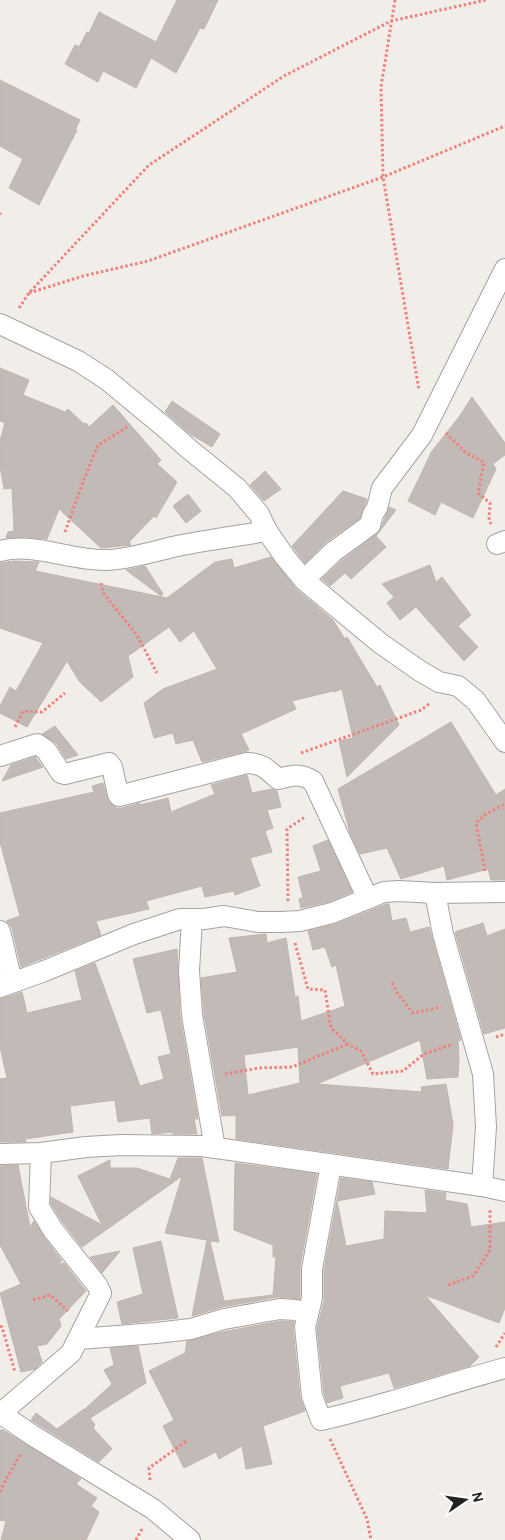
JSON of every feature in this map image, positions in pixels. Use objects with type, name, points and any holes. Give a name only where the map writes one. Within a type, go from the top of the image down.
[{"type":"street","points":[[304,580],[333,552],[370,526],[382,488],[422,435],[433,416],[505,269]]},
{"type":"street","points":[[0,324],[78,361],[106,379],[149,414],[237,488],[259,514],[267,531],[304,580],[373,637],[420,671],[439,682],[458,686],[476,701],[505,742]]},
{"type":"street","points":[[0,551],[10,548],[96,560],[118,559],[179,545],[267,531]]},
{"type":"street","points":[[2,755],[37,744],[46,750],[61,773],[65,774],[109,763],[112,767],[119,796],[247,763],[256,763],[264,767],[278,779],[295,775],[304,776],[313,781],[368,899]]},
{"type":"street","points":[[0,931],[6,984],[42,972],[134,934],[180,919],[224,916],[258,922],[300,921],[332,913],[384,892],[399,890],[435,893],[497,892]]},
{"type":"street","points":[[0,1154],[41,1153],[121,1145],[202,1146],[492,1188],[483,1074],[444,934],[435,893]]},
{"type":"street","points":[[192,919],[189,980],[192,1015],[215,1148]]},
{"type":"street","points":[[41,1153],[40,1207],[53,1230],[100,1289],[101,1293],[71,1353],[0,1414],[153,1509],[190,1540]]},
{"type":"street","points":[[331,1165],[312,1269],[312,1298],[305,1327],[312,1396],[321,1420],[412,1396],[456,1381],[505,1368]]},
{"type":"street","points":[[82,1332],[156,1333],[191,1329],[224,1319],[280,1309],[296,1310],[308,1314]]},
{"type":"path","points":[[395,0],[381,86],[383,177],[420,395],[440,427],[466,453],[484,462],[478,493],[490,503],[490,520],[501,542]]},
{"type":"path","points":[[486,0],[391,21],[284,76],[149,166],[29,293],[83,276],[148,261],[383,177],[505,126]]},
{"type":"path","points":[[57,554],[98,445],[149,414]]},
{"type":"path","points":[[96,560],[104,594],[137,635],[157,673]]},
{"type":"path","points":[[297,754],[421,710],[452,685]]},
{"type":"path","points":[[2,755],[22,711],[42,712],[65,693]]},
{"type":"path","points":[[497,892],[476,823],[486,814],[505,804]]},
{"type":"path","points":[[325,805],[286,829],[289,921],[308,990],[325,990],[331,1028],[348,1044],[361,1051],[373,1074],[403,1071],[424,1054],[473,1038]]},
{"type":"path","points":[[392,983],[413,1013],[463,1002]]},
{"type":"path","points":[[203,1079],[259,1068],[292,1067],[348,1044]]},
{"type":"path","points":[[448,1285],[473,1276],[490,1250],[489,1226],[492,1188]]},
{"type":"path","points":[[33,1300],[50,1295],[82,1332]]},
{"type":"path","points":[[0,1326],[2,1327],[22,1395]]},
{"type":"path","points":[[321,1420],[367,1519],[371,1540]]},
{"type":"path","points":[[0,1492],[32,1435]]},
{"type":"building","points":[[177,0],[218,0],[204,29],[200,28],[176,73],[151,58],[136,88],[103,71],[98,82],[65,64],[75,45],[79,47],[87,32],[89,33],[99,12],[156,42]]},
{"type":"building","points":[[0,80],[80,120],[75,130],[77,130],[39,205],[9,188],[23,159],[0,146]]},
{"type":"building","points":[[0,368],[29,380],[23,395],[65,412],[68,409],[89,427],[113,405],[161,460],[157,464],[177,482],[156,518],[154,516],[129,542],[131,545],[101,548],[59,509],[47,539],[6,538],[8,532],[14,531],[12,488],[4,489],[0,466],[0,441],[5,423],[0,421]]},
{"type":"building","points":[[472,397],[505,443],[505,455],[493,464],[496,469],[473,518],[441,502],[435,515],[408,501],[432,451]]},
{"type":"building","points":[[172,401],[220,434],[212,447],[190,434],[165,412]]},
{"type":"building","points":[[265,471],[281,489],[264,501],[250,485]]},
{"type":"building","points":[[343,491],[367,499],[360,518],[326,542],[305,563],[292,546]]},
{"type":"building","points":[[188,494],[201,511],[186,523],[173,506]]},
{"type":"building","points":[[389,507],[396,510],[376,536],[386,547],[351,579],[345,573],[330,586],[322,579],[341,561],[377,534]]},
{"type":"building","points":[[271,557],[296,589],[319,608],[318,610],[320,609],[333,620],[345,639],[347,637],[377,687],[380,685],[399,725],[347,777],[339,741],[353,738],[342,689],[292,701],[296,709],[241,734],[249,750],[247,751],[202,762],[193,740],[176,744],[173,733],[154,738],[144,703],[163,689],[217,669],[194,631],[180,642],[169,627],[128,656],[133,677],[101,702],[79,681],[67,661],[27,727],[0,713],[0,706],[10,687],[16,691],[43,643],[0,628],[0,563],[14,561],[39,562],[35,571],[167,598],[215,562],[232,559],[234,568]]},
{"type":"building","points":[[430,565],[436,582],[442,577],[471,615],[458,626],[478,647],[464,661],[416,607],[400,620],[387,603],[394,597],[382,584]]},
{"type":"building","points":[[145,566],[163,594],[161,596],[126,570]]},
{"type":"building","points":[[451,722],[496,795],[505,789],[505,880],[491,880],[488,869],[447,880],[444,866],[401,879],[387,848],[360,854],[350,833],[338,789]]},
{"type":"building","points":[[55,726],[78,755],[66,759],[56,743],[42,734]]},
{"type":"building","points":[[35,757],[43,767],[2,781],[11,765]]},
{"type":"building","points":[[247,775],[252,793],[272,789],[277,791],[281,807],[267,810],[273,828],[265,831],[272,852],[250,858],[260,886],[235,895],[234,891],[205,897],[202,886],[146,901],[149,909],[96,921],[101,935],[21,967],[12,928],[6,921],[20,916],[0,842],[0,813],[94,792],[92,786],[103,783],[108,801],[116,808],[140,803],[140,805],[168,798],[171,812],[215,794],[211,785]]},
{"type":"building","points":[[328,840],[352,892],[328,902],[301,908],[299,899],[303,898],[298,877],[321,871],[313,846]]},
{"type":"building","points":[[389,904],[392,921],[406,918],[410,932],[429,927],[461,1040],[458,1041],[458,1077],[427,1079],[420,1040],[317,1084],[422,1092],[421,1087],[446,1084],[453,1124],[448,1169],[236,1139],[236,1115],[222,1116],[204,1014],[201,978],[237,972],[229,938],[266,934],[267,943],[286,938],[295,997],[298,996],[301,1021],[345,1006],[336,965],[332,967],[325,947],[313,950],[308,931],[336,924]],"holes":[[[298,1047],[300,1083],[248,1095],[244,1055]]]},
{"type":"building","points":[[483,923],[487,936],[505,929],[505,1028],[484,1034],[455,932]]},
{"type":"building","points":[[177,949],[180,1016],[198,1119],[194,1119],[197,1134],[173,1134],[173,1132],[152,1134],[150,1118],[118,1122],[115,1100],[70,1106],[73,1132],[25,1139],[26,1142],[0,1142],[0,1079],[7,1078],[0,1047],[0,999],[22,992],[27,1013],[82,1000],[75,971],[95,963],[140,1086],[164,1079],[158,1057],[171,1054],[161,1010],[147,1013],[133,959]]},
{"type":"building","points":[[178,1158],[202,1158],[219,1242],[210,1241],[224,1301],[273,1295],[276,1257],[273,1257],[273,1245],[234,1230],[235,1163],[317,1174],[300,1267],[300,1299],[278,1297],[222,1307],[192,1316],[207,1240],[165,1233],[182,1176],[82,1247],[51,1204],[51,1197],[102,1225],[78,1176],[110,1160],[110,1168],[137,1168],[170,1179]]},
{"type":"building","points":[[18,1165],[30,1227],[34,1221],[62,1261],[56,1265],[64,1263],[86,1291],[59,1319],[61,1326],[47,1344],[37,1346],[42,1362],[35,1369],[21,1372],[0,1293],[21,1284],[0,1245],[0,1166]]},
{"type":"building","points":[[341,1178],[372,1182],[375,1194],[337,1201],[346,1246],[384,1239],[385,1211],[427,1213],[425,1190],[446,1193],[445,1200],[467,1204],[471,1227],[505,1222],[505,1308],[499,1323],[425,1295],[479,1357],[470,1366],[394,1388],[389,1373],[340,1386],[343,1398],[327,1403],[324,1393],[317,1328],[324,1301],[324,1270]]},
{"type":"building","points":[[161,1241],[178,1318],[122,1324],[117,1302],[143,1294],[133,1248]]},
{"type":"building","points":[[120,1251],[102,1273],[90,1257]]},
{"type":"building","points":[[281,1321],[294,1322],[300,1397],[305,1411],[263,1426],[272,1464],[246,1469],[242,1446],[219,1459],[216,1452],[184,1468],[163,1426],[174,1420],[149,1371],[185,1353],[187,1341]]},
{"type":"building","points":[[138,1346],[146,1383],[90,1418],[95,1425],[93,1428],[112,1449],[99,1462],[31,1420],[36,1413],[57,1429],[84,1410],[112,1384],[104,1370],[114,1365],[110,1348]]},
{"type":"building","points":[[0,1430],[3,1430],[81,1479],[76,1484],[97,1498],[91,1506],[99,1512],[86,1540],[1,1540],[6,1521],[0,1520]]}]
